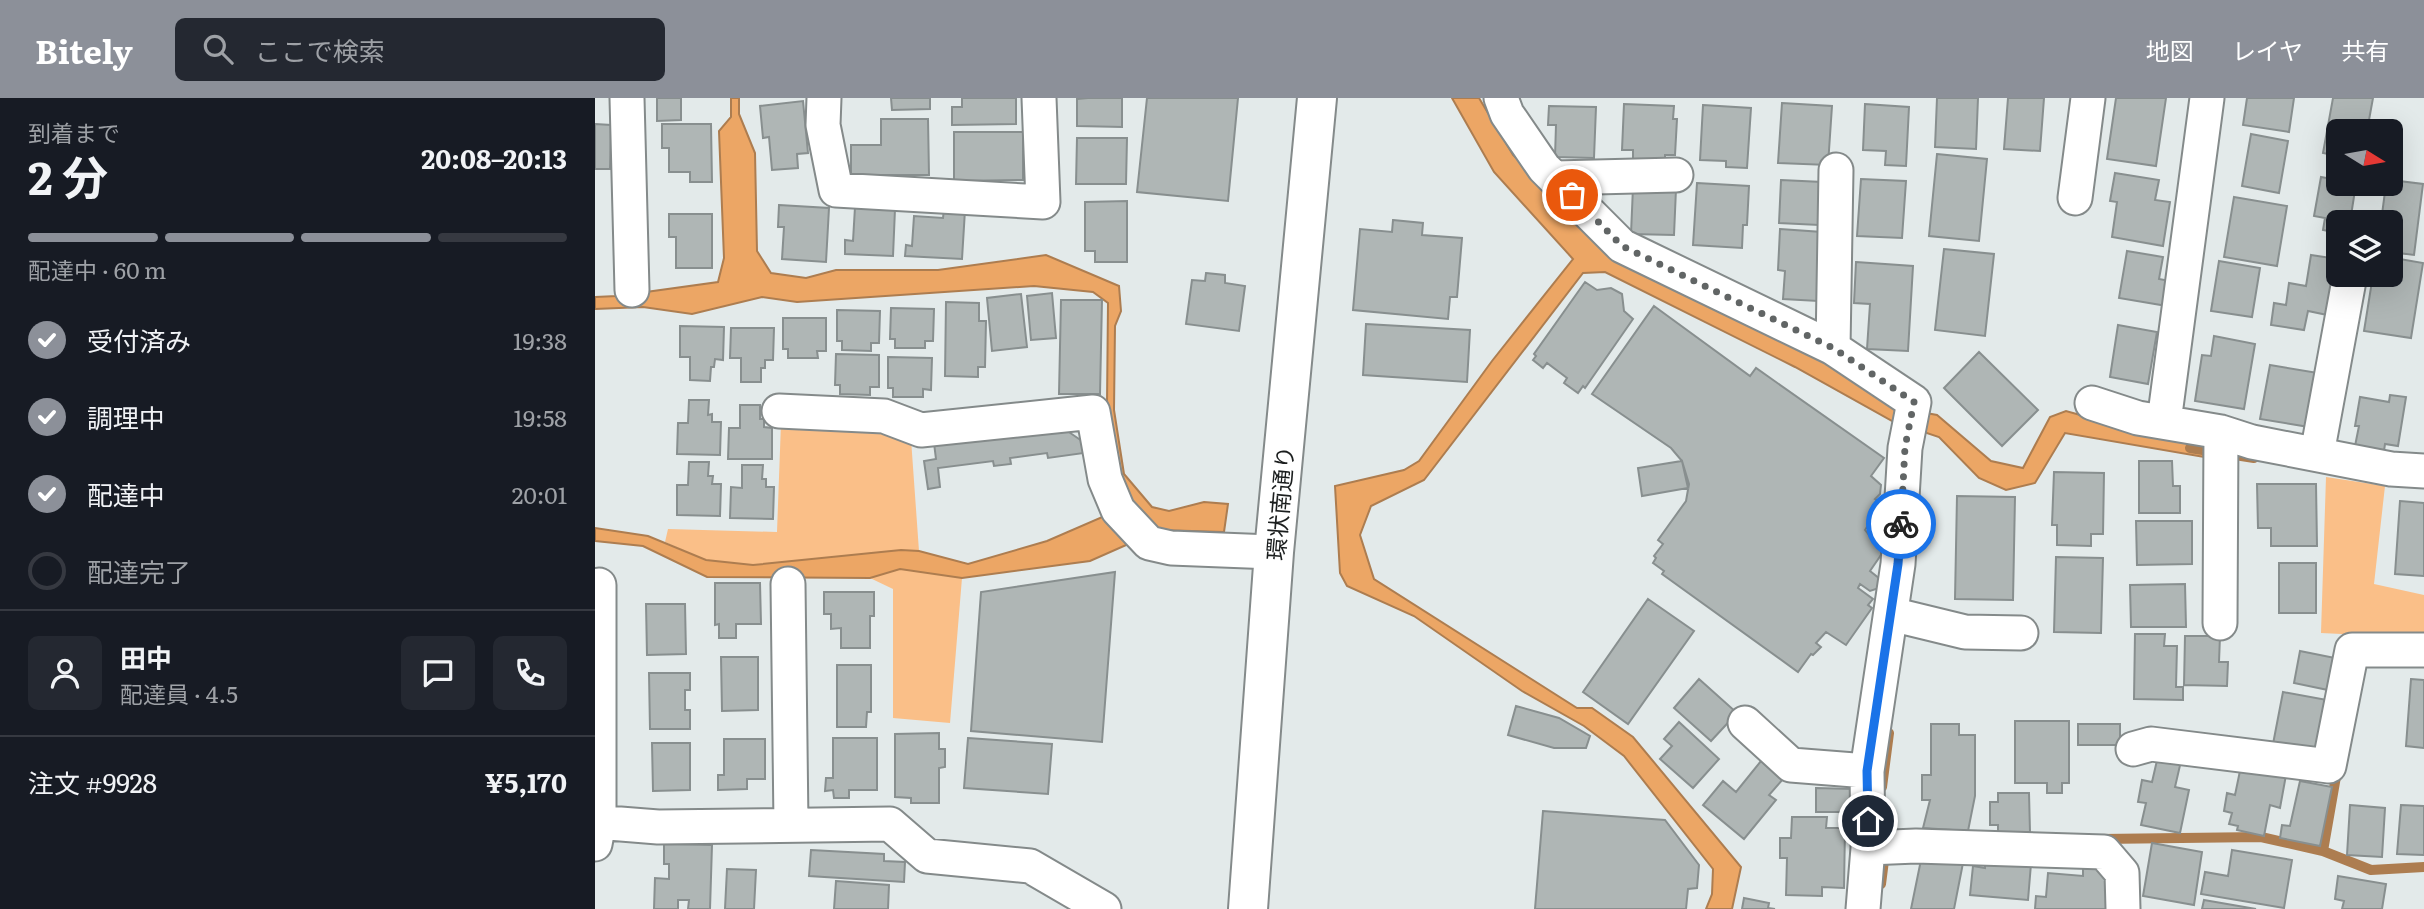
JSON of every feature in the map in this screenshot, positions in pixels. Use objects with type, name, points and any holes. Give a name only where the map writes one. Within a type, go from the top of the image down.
[{"type":"highway","name":"環状南通り","points":[[1248,909],[1274,552],[1317,98]]},
{"type":"street","points":[[627,98],[632,290]]},
{"type":"street","points":[[824,98],[823,125],[836,190],[1043,202],[1039,98]]},
{"type":"street","points":[[1501,98],[1507,114],[1544,168],[1622,246],[1833,348],[1911,418],[1898,564],[1900,616],[1867,771],[1881,848],[1863,909]]},
{"type":"street","points":[[2075,198],[2088,98]]},
{"type":"street","points":[[2164,422],[2207,98]]},
{"type":"street","points":[[1833,348],[1836,170]]},
{"type":"street","points":[[1555,178],[1676,174]]},
{"type":"street","points":[[2317,454],[2348,287]]},
{"type":"street","points":[[2092,403],[2138,418],[2164,422],[2220,448],[2252,442],[2391,469],[2424,471]]},
{"type":"street","points":[[779,411],[884,416],[921,430],[1093,412],[1105,480],[1118,510],[1149,543],[1171,548],[1274,552]]},
{"type":"street","points":[[2220,448],[2220,623]]},
{"type":"street","points":[[788,584],[791,824]]},
{"type":"street","points":[[599,585],[596,830],[890,824],[926,856],[1030,866],[1104,909]]},
{"type":"street","points":[[1900,616],[1965,632],[2021,632]]},
{"type":"street","points":[[2133,749],[2151,744],[2329,766],[2352,650],[2424,650]]},
{"type":"street","points":[[1745,723],[1791,765],[1867,771]]},
{"type":"street","points":[[1881,848],[1916,846],[2104,852],[2122,873],[2123,909]]},
{"type":"shaded area","points":[[731,98],[739,98],[739,114],[755,153],[757,251],[771,273],[806,278],[836,270],[938,270],[1046,255],[1119,286],[1121,311],[1115,326],[1114,410],[1124,474],[1152,507],[1169,511],[1204,502],[1228,504],[1224,532],[1160,530],[1090,561],[962,578],[900,569],[870,578],[707,577],[643,546],[595,541],[595,528],[648,536],[706,560],[753,565],[901,550],[919,551],[968,564],[1047,541],[1130,505],[1113,477],[1107,405],[1108,303],[1093,292],[1034,286],[797,302],[762,297],[692,314],[643,307],[595,309],[595,297],[718,282],[724,258],[719,131],[731,117]]},
{"type":"shaded area","points":[[1452,98],[1479,98],[1513,155],[1613,253],[1828,354],[1904,409],[1937,415],[1991,461],[2023,468],[2050,417],[2066,411],[2109,423],[2196,439],[2204,457],[2065,433],[2035,483],[2006,490],[1979,478],[1939,437],[1894,422],[1795,367],[1605,272],[1583,273],[1424,480],[1371,506],[1360,535],[1374,579],[1577,708],[1592,708],[1633,737],[1741,867],[1732,909],[1706,909],[1712,894],[1713,869],[1624,756],[1584,726],[1522,691],[1414,616],[1347,586],[1340,573],[1335,486],[1404,470],[1419,461],[1492,361],[1573,259],[1494,172]]},
{"type":"shaded area","points":[[848,422],[911,439],[919,551],[901,550],[753,565],[705,560],[665,542],[668,529],[777,532],[781,423]]},
{"type":"shaded area","points":[[2326,477],[2385,486],[2374,584],[2424,595],[2424,638],[2321,633]]},
{"type":"shaded area","points":[[900,569],[962,578],[950,723],[893,718],[893,589],[870,578]]},
{"type":"building","points":[[657,98],[681,98],[681,120],[657,121]]},
{"type":"building","points":[[891,98],[930,98],[930,109],[892,110]]},
{"type":"building","points":[[962,98],[1016,98],[1016,124],[952,125],[952,107],[962,107]]},
{"type":"building","points":[[1122,98],[1122,127],[1077,126],[1077,99]]},
{"type":"building","points":[[1147,98],[1238,98],[1228,201],[1137,192]]},
{"type":"building","points":[[1937,98],[1978,98],[1976,149],[1935,147]]},
{"type":"building","points":[[2008,98],[2044,98],[2040,151],[2004,149]]},
{"type":"building","points":[[2116,98],[2166,98],[2156,166],[2107,159]]},
{"type":"building","points":[[2247,98],[2294,98],[2289,132],[2243,125]]},
{"type":"building","points":[[2333,98],[2373,98],[2369,119],[2329,119]]},
{"type":"building","points":[[803,101],[808,153],[797,154],[798,168],[772,170],[769,137],[763,138],[760,106]]},
{"type":"building","points":[[1782,103],[1832,106],[1828,165],[1778,163]]},
{"type":"building","points":[[1624,104],[1674,106],[1673,119],[1677,119],[1675,155],[1665,155],[1665,164],[1633,163],[1633,150],[1622,150]]},
{"type":"building","points":[[1865,104],[1909,107],[1906,166],[1885,165],[1886,151],[1863,150]]},
{"type":"building","points":[[1703,105],[1751,108],[1747,168],[1726,167],[1726,161],[1700,160]]},
{"type":"building","points":[[1549,106],[1596,107],[1594,158],[1555,157],[1556,125],[1548,125]]},
{"type":"building","points":[[881,119],[928,119],[929,175],[851,175],[851,145],[881,145]]},
{"type":"building","points":[[595,124],[611,125],[610,169],[595,169]]},
{"type":"building","points":[[662,124],[711,124],[712,182],[690,182],[690,172],[669,172],[669,148],[662,148]]},
{"type":"building","points":[[954,132],[1023,132],[1023,180],[954,181]]},
{"type":"building","points":[[2251,134],[2288,141],[2279,193],[2242,186]]},
{"type":"building","points":[[1077,138],[1127,138],[1126,184],[1076,184]]},
{"type":"building","points":[[1937,154],[1987,159],[1979,241],[1929,236]]},
{"type":"building","points":[[2115,173],[2159,180],[2155,200],[2170,202],[2163,246],[2112,237],[2117,202],[2110,201]]},
{"type":"building","points":[[2321,177],[2326,178],[2326,196],[2354,196],[2352,210],[2326,210],[2326,231],[2323,230],[2325,218],[2314,216]]},
{"type":"building","points":[[1861,179],[1906,181],[1902,238],[1857,236]]},
{"type":"building","points":[[1781,180],[1822,182],[1819,225],[1779,223]]},
{"type":"building","points":[[2403,182],[2423,184],[2414,255],[2403,254],[2403,210],[2383,210],[2384,196],[2403,196]]},
{"type":"building","points":[[1697,183],[1749,186],[1747,225],[1743,225],[1742,248],[1693,245]]},
{"type":"building","points":[[1633,187],[1676,189],[1674,235],[1631,234]]},
{"type":"building","points":[[2234,197],[2287,206],[2277,266],[2224,257]]},
{"type":"building","points":[[1127,201],[1127,262],[1095,262],[1095,251],[1085,251],[1085,202]]},
{"type":"building","points":[[779,205],[829,208],[826,262],[782,259],[784,227],[778,227]]},
{"type":"building","points":[[855,207],[895,209],[893,256],[845,254],[845,240],[853,241]]},
{"type":"building","points":[[944,209],[965,210],[962,259],[905,256],[906,245],[912,246],[914,216],[943,218]]},
{"type":"building","points":[[669,214],[712,214],[712,268],[676,268],[676,237],[669,237]]},
{"type":"building","points":[[1393,220],[1423,223],[1422,235],[1462,238],[1457,297],[1450,297],[1448,319],[1353,310],[1360,229],[1392,232]]},
{"type":"building","points":[[1780,229],[1822,232],[1818,301],[1783,299],[1785,271],[1778,270]]},
{"type":"building","points":[[1944,249],[1994,254],[1985,336],[1935,330]]},
{"type":"building","points":[[2127,251],[2163,257],[2159,279],[2170,281],[2167,306],[2119,298]]},
{"type":"building","points":[[2311,255],[2326,257],[2326,287],[2335,287],[2332,316],[2308,311],[2304,330],[2271,325],[2274,303],[2286,305],[2289,283],[2306,286]]},
{"type":"building","points":[[2403,260],[2423,263],[2411,338],[2364,331],[2371,287],[2403,287]]},
{"type":"building","points":[[2219,261],[2260,268],[2252,317],[2211,311]]},
{"type":"building","points":[[1856,262],[1913,266],[1908,351],[1867,349],[1870,304],[1854,303]]},
{"type":"building","points":[[1206,273],[1225,275],[1225,283],[1245,286],[1239,331],[1186,324],[1192,280],[1205,281]]},
{"type":"building","points":[[1585,282],[1597,290],[1611,288],[1622,294],[1624,311],[1633,319],[1585,388],[1583,386],[1578,393],[1564,383],[1567,378],[1547,363],[1543,368],[1533,360],[1536,356],[1534,354]]},
{"type":"building","points":[[1052,293],[1056,338],[1031,340],[1027,296]]},
{"type":"building","points":[[1021,294],[1027,347],[992,351],[987,298]]},
{"type":"building","points":[[1061,300],[1102,300],[1100,394],[1059,394]]},
{"type":"building","points":[[946,302],[979,303],[979,321],[986,321],[985,367],[978,367],[978,377],[945,376]]},
{"type":"building","points":[[1654,306],[1750,376],[1756,368],[1884,458],[1871,476],[1881,485],[1880,494],[1875,499],[1883,504],[1865,530],[1883,552],[1870,571],[1880,579],[1879,588],[1870,591],[1860,584],[1858,588],[1873,599],[1868,605],[1872,608],[1846,645],[1826,632],[1816,643],[1821,647],[1811,654],[1798,672],[1662,574],[1664,571],[1653,563],[1656,558],[1654,556],[1663,544],[1658,540],[1686,501],[1689,484],[1682,461],[1671,448],[1592,394]]},
{"type":"building","points":[[891,308],[934,309],[933,341],[925,341],[925,348],[895,348],[895,339],[890,339]]},
{"type":"building","points":[[837,310],[880,311],[879,343],[871,343],[871,351],[842,350],[842,341],[837,341]]},
{"type":"building","points":[[783,318],[826,318],[826,351],[817,351],[818,358],[788,358],[788,349],[783,349]]},
{"type":"building","points":[[1366,324],[1470,330],[1467,382],[1363,375]]},
{"type":"building","points":[[2118,325],[2157,332],[2148,384],[2110,377]]},
{"type":"building","points":[[680,326],[724,327],[723,360],[715,359],[714,367],[711,367],[710,381],[690,380],[690,357],[680,357]]},
{"type":"building","points":[[731,328],[774,328],[773,360],[765,360],[765,368],[761,368],[761,382],[741,382],[741,358],[730,358]]},
{"type":"building","points":[[2214,336],[2255,344],[2244,409],[2195,401],[2202,355],[2211,356]]},
{"type":"building","points":[[1979,352],[2038,410],[2002,446],[1944,388]]},
{"type":"building","points":[[836,354],[879,355],[879,387],[870,387],[870,395],[840,394],[840,385],[835,385]]},
{"type":"building","points":[[888,357],[932,358],[931,390],[923,389],[923,397],[893,397],[893,388],[888,388]]},
{"type":"building","points":[[2270,365],[2318,373],[2309,427],[2260,419]]},
{"type":"building","points":[[2390,395],[2406,397],[2398,446],[2385,444],[2384,451],[2355,446],[2360,397],[2389,402]]},
{"type":"building","points":[[689,400],[709,400],[708,415],[712,414],[712,422],[721,422],[720,455],[677,454],[678,423],[688,423]]},
{"type":"building","points":[[740,405],[760,405],[760,419],[764,419],[764,427],[772,428],[772,459],[728,459],[729,428],[740,428]]},
{"type":"building","points":[[1060,426],[1082,441],[1084,453],[1048,458],[1047,453],[1010,458],[1011,464],[994,466],[993,461],[938,468],[940,487],[928,489],[924,461],[936,459],[934,443]]},
{"type":"building","points":[[1682,461],[1688,488],[1642,496],[1638,468]]},
{"type":"building","points":[[2139,461],[2172,461],[2173,486],[2180,486],[2180,513],[2139,513]]},
{"type":"building","points":[[689,462],[709,462],[708,476],[713,476],[712,484],[721,484],[720,516],[677,515],[677,485],[688,485]]},
{"type":"building","points":[[742,465],[763,465],[762,479],[766,479],[766,487],[774,487],[773,519],[730,518],[731,487],[742,488]]},
{"type":"building","points":[[2054,472],[2104,473],[2103,534],[2091,534],[2091,546],[2057,545],[2057,525],[2052,525]]},
{"type":"building","points":[[2257,484],[2316,484],[2317,546],[2271,546],[2271,528],[2258,528]]},
{"type":"building","points":[[1957,496],[2015,497],[2013,600],[1955,599]]},
{"type":"building","points":[[2400,501],[2424,503],[2424,576],[2395,574]]},
{"type":"building","points":[[2136,521],[2192,521],[2192,564],[2137,565]]},
{"type":"building","points":[[2056,557],[2103,558],[2101,633],[2054,632]]},
{"type":"building","points":[[2279,563],[2316,563],[2316,613],[2279,613]]},
{"type":"building","points":[[1115,572],[1102,742],[971,731],[981,592]]},
{"type":"building","points":[[715,583],[760,583],[761,624],[736,624],[736,638],[719,638],[719,624],[715,625]]},
{"type":"building","points":[[2185,584],[2186,627],[2131,627],[2130,585]]},
{"type":"building","points":[[824,592],[874,592],[874,616],[870,616],[870,648],[841,648],[841,628],[831,629],[831,614],[824,614]]},
{"type":"building","points":[[1648,599],[1694,631],[1628,724],[1583,692]]},
{"type":"building","points":[[646,604],[685,604],[686,654],[647,655]]},
{"type":"building","points":[[2135,634],[2165,634],[2164,646],[2177,646],[2176,687],[2183,687],[2183,700],[2134,699]]},
{"type":"building","points":[[2185,636],[2220,636],[2219,662],[2228,662],[2227,686],[2184,685]]},
{"type":"building","points":[[2300,651],[2335,658],[2328,690],[2294,683]]},
{"type":"building","points":[[721,657],[758,657],[758,710],[722,711]]},
{"type":"building","points":[[837,665],[871,665],[871,712],[867,712],[866,727],[837,727]]},
{"type":"building","points":[[649,673],[690,673],[690,690],[685,690],[685,710],[690,710],[690,729],[650,729]]},
{"type":"building","points":[[1699,679],[1737,713],[1711,741],[1674,708]]},
{"type":"building","points":[[2411,679],[2424,680],[2424,748],[2406,746]]},
{"type":"building","points":[[2283,692],[2327,700],[2316,753],[2273,744]]},
{"type":"building","points":[[1516,706],[1559,718],[1590,736],[1586,748],[1554,748],[1508,735]]},
{"type":"building","points":[[2015,721],[2069,721],[2069,783],[2062,783],[2062,793],[2047,793],[2047,783],[2015,783]]},
{"type":"building","points":[[1679,722],[1719,759],[1693,788],[1660,759],[1672,746],[1664,739]]},
{"type":"building","points":[[1931,724],[1959,724],[1959,735],[1975,735],[1975,796],[1968,831],[1923,828],[1930,800],[1922,800],[1922,775],[1931,775]]},
{"type":"building","points":[[2078,724],[2120,724],[2120,745],[2078,745]]},
{"type":"building","points":[[939,733],[939,749],[945,749],[945,767],[939,768],[939,803],[911,803],[911,798],[895,797],[895,734]]},
{"type":"building","points":[[833,738],[877,738],[877,790],[849,790],[849,798],[834,798],[833,790],[825,791],[826,778],[833,778]]},
{"type":"building","points":[[968,738],[1052,744],[1048,794],[964,788]]},
{"type":"building","points":[[724,739],[765,739],[765,779],[747,779],[747,789],[718,790],[718,775],[724,775]]},
{"type":"building","points":[[652,743],[690,743],[690,790],[653,791]]},
{"type":"building","points":[[2158,756],[2181,761],[2175,787],[2189,790],[2180,833],[2141,825],[2146,803],[2138,802],[2142,780],[2152,782]]},
{"type":"building","points":[[1761,761],[1783,779],[1769,795],[1776,800],[1744,839],[1703,805],[1723,781],[1736,792]]},
{"type":"building","points":[[2241,766],[2286,775],[2280,808],[2270,805],[2264,836],[2237,830],[2238,826],[2229,824],[2232,813],[2224,811],[2227,793],[2235,795]]},
{"type":"building","points":[[2300,781],[2332,787],[2320,846],[2280,838],[2282,825],[2290,826]]},
{"type":"building","points":[[1816,788],[1854,789],[1853,812],[1816,812]]},
{"type":"building","points":[[1998,793],[2029,793],[2030,832],[1998,832],[1998,825],[1990,825],[1990,802],[1998,802]]},
{"type":"building","points":[[2350,805],[2385,808],[2382,857],[2347,855]]},
{"type":"building","points":[[2401,805],[2424,806],[2424,855],[2397,854]]},
{"type":"building","points":[[1543,811],[1665,820],[1699,865],[1697,888],[1688,889],[1686,909],[1535,909]]},
{"type":"building","points":[[1792,817],[1827,817],[1826,828],[1845,828],[1844,888],[1822,887],[1822,896],[1786,895],[1787,858],[1780,858],[1780,838],[1791,838]]},
{"type":"building","points":[[2152,843],[2202,852],[2194,905],[2143,896]]},
{"type":"building","points":[[664,844],[712,845],[710,909],[688,909],[689,900],[678,900],[678,909],[654,909],[655,878],[669,879],[669,864],[664,864]]},
{"type":"building","points":[[811,850],[884,854],[884,861],[905,862],[904,882],[809,876]]},
{"type":"building","points":[[2232,850],[2292,860],[2284,908],[2201,894],[2205,872],[2228,876]]},
{"type":"building","points":[[1922,855],[1963,863],[1954,909],[1911,909]]},
{"type":"building","points":[[1985,860],[2031,864],[2028,900],[1970,895],[1973,866],[1985,868]]},
{"type":"building","points":[[2083,868],[2106,870],[2108,909],[2035,909],[2036,896],[2046,897],[2048,873],[2083,876]]},
{"type":"building","points":[[727,869],[756,870],[754,909],[725,909]]},
{"type":"building","points":[[2338,876],[2386,884],[2382,909],[2342,909],[2344,901],[2335,899]]},
{"type":"building","points":[[836,881],[889,885],[888,909],[834,909]]},
{"type":"building","points":[[1744,898],[1769,903],[1768,908],[1775,909],[1742,909]]},
{"type":"building","points":[[2204,900],[2256,909],[2202,909]]},
{"type":"waterway","points":[[2190,448],[2254,458]]},
{"type":"waterway","points":[[1882,787],[1889,733]]},
{"type":"waterway","points":[[2323,851],[2337,771]]},
{"type":"waterway","points":[[1881,884],[1887,837],[1883,809]]},
{"type":"waterway","points":[[2101,839],[2261,837],[2323,851],[2371,870],[2424,867]]},
{"type":"way so far","points":[[1572,195],[1622,246],[1833,348],[1914,402],[1905,447],[1901,524]]},
{"type":"route","points":[[1868,821],[1867,771],[1898,564],[1901,524]]}]
